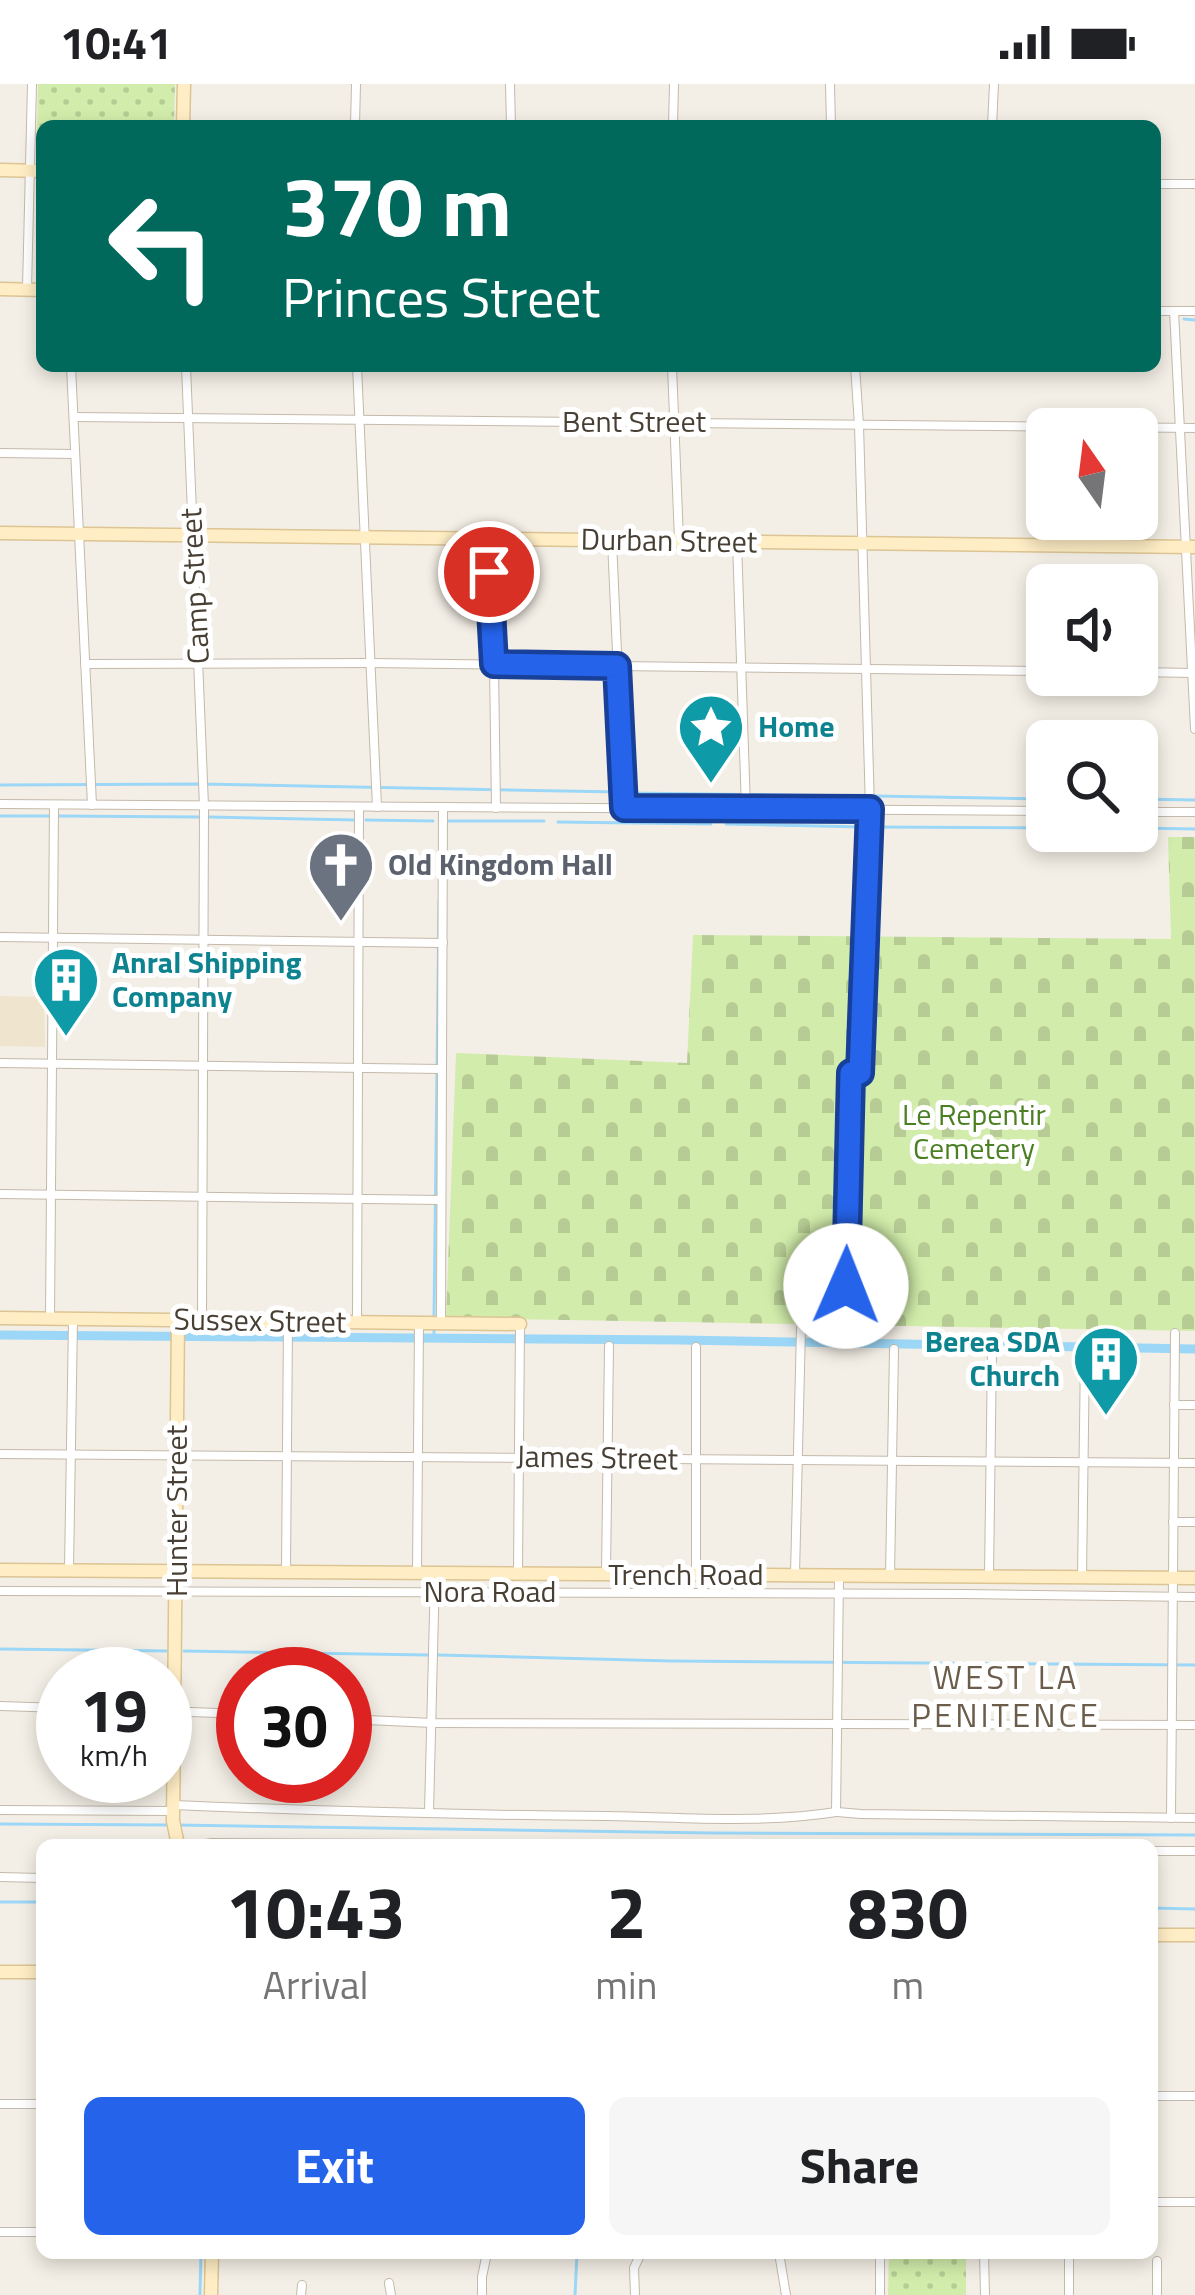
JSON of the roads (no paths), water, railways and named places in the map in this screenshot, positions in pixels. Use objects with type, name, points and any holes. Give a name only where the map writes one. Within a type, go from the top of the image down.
[{"type":"street","points":[[0,289],[35,290],[32,84]]},
{"type":"street","points":[[183,120],[184,84]]},
{"type":"street","points":[[355,120],[356,84]]},
{"type":"street","points":[[510,84],[511,120]]},
{"type":"street","points":[[673,120],[674,84]]},
{"type":"street","points":[[830,84],[830,120]]},
{"type":"street","points":[[992,120],[994,84]]},
{"type":"street","points":[[0,170],[36,171]]},
{"type":"street","points":[[1161,184],[1195,184]]},
{"type":"street","points":[[1161,311],[1195,311]]},
{"type":"street","points":[[1174,311],[1190,547],[1195,729]]},
{"type":"street","points":[[71,372],[92,805]]},
{"type":"street","name":"Camp Street","points":[[185,372],[204,806],[202,1320]]},
{"type":"street","points":[[357,372],[377,807]]},
{"type":"street","points":[[672,372],[679,542]]},
{"type":"street","points":[[845,1328],[851,1073],[860,1073],[870,806],[855,372]]},
{"type":"street","name":"Bent Street","points":[[74,417],[1195,428]]},
{"type":"street","points":[[0,453],[75,454]]},
{"type":"street","name":"Durban Street","points":[[0,532],[1190,547]]},
{"type":"street","points":[[488,539],[496,803]]},
{"type":"street","points":[[612,541],[624,804]]},
{"type":"street","points":[[737,542],[745,805]]},
{"type":"street","points":[[85,664],[1026,671]]},
{"type":"street","points":[[1158,673],[1193,673]]},
{"type":"street","points":[[0,804],[443,807],[496,803],[1026,811]]},
{"type":"street","points":[[50,1318],[54,805]]},
{"type":"street","points":[[357,1322],[359,807]]},
{"type":"street","points":[[441,1323],[443,807]]},
{"type":"street","points":[[1158,812],[1195,812]]},
{"type":"street","points":[[0,937],[443,943]]},
{"type":"street","points":[[0,1063],[442,1069]]},
{"type":"street","points":[[0,1194],[441,1200]]},
{"type":"street","name":"Sussex Street","points":[[0,1318],[50,1318],[178,1331],[202,1320],[520,1324]]},
{"type":"street","points":[[69,1570],[73,1323]]},
{"type":"street","points":[[286,1572],[288,1323]]},
{"type":"street","points":[[417,1573],[419,1323]]},
{"type":"street","points":[[518,1574],[520,1324]]},
{"type":"street","points":[[795,1575],[801,1328]]},
{"type":"street","name":"Hunter Street","points":[[174,1647],[178,1331]]},
{"type":"street","points":[[1171,1818],[1175,1335]]},
{"type":"street","points":[[606,1574],[609,1346]]},
{"type":"street","points":[[695,1575],[696,1347]]},
{"type":"street","points":[[890,1576],[895,1349]]},
{"type":"street","points":[[989,1576],[992,1350]]},
{"type":"street","points":[[1082,1577],[1084,1352]]},
{"type":"street","points":[[1174,1405],[1195,1405]]},
{"type":"street","name":"James Street","points":[[0,1454],[1195,1463]]},
{"type":"street","points":[[1173,1522],[1195,1522]]},
{"type":"street","name":"Trench Road","points":[[0,1570],[1195,1578]]},
{"type":"street","points":[[429,1812],[435,1573]]},
{"type":"street","points":[[836,1811],[839,1576]]},
{"type":"street","name":"Nora Road","points":[[0,1592],[1195,1598]]},
{"type":"street","points":[[0,1706],[36,1707]]},
{"type":"street","points":[[372,1720],[1195,1725]]},
{"type":"street","points":[[0,1810],[174,1823],[429,1812],[758,1818],[836,1811],[1195,1818]]},
{"type":"street","points":[[1158,1851],[1195,1851]]},
{"type":"street","points":[[0,1877],[36,1878]]},
{"type":"street","points":[[1158,1935],[1195,1936]]},
{"type":"street","points":[[0,1972],[36,1972]]},
{"type":"street","points":[[1158,2096],[1195,2096]]},
{"type":"street","points":[[0,2104],[36,2104]]},
{"type":"street","points":[[1158,2202],[1195,2202]]},
{"type":"street","points":[[0,2232],[36,2232]]},
{"type":"street","points":[[211,2295],[212,2259]]},
{"type":"street","points":[[482,2295],[486,2259]]},
{"type":"street","points":[[634,2295],[638,2259]]},
{"type":"street","points":[[780,2259],[786,2295]]},
{"type":"street","points":[[880,2259],[880,2295]]},
{"type":"street","points":[[984,2259],[985,2295]]},
{"type":"street","points":[[1069,2259],[1069,2295]]},
{"type":"street","points":[[1156,2295],[1157,2261]]},
{"type":"street","points":[[389,2283],[391,2295]]},
{"type":"waterway","points":[[1184,319],[1195,320]]},
{"type":"waterway","points":[[0,785],[619,792]]},
{"type":"waterway","points":[[629,793],[865,796]]},
{"type":"waterway","points":[[875,796],[1026,799]]},
{"type":"waterway","points":[[1158,799],[1195,800]]},
{"type":"waterway","points":[[0,816],[49,816]]},
{"type":"waterway","points":[[59,816],[199,817]]},
{"type":"waterway","points":[[209,817],[356,820]]},
{"type":"waterway","points":[[366,820],[433,821]]},
{"type":"waterway","points":[[448,821],[544,821]]},
{"type":"waterway","points":[[558,822],[711,824]]},
{"type":"waterway","points":[[726,824],[863,827]]},
{"type":"waterway","points":[[878,827],[1026,828]]},
{"type":"waterway","points":[[1158,828],[1195,829]]},
{"type":"waterway","points":[[434,1317],[439,901]]},
{"type":"waterway","points":[[434,1327],[434,1338]]},
{"type":"waterway","points":[[0,1335],[1195,1349]]},
{"type":"waterway","points":[[0,1649],[36,1649]]},
{"type":"waterway","points":[[192,1651],[428,1655]]},
{"type":"waterway","points":[[438,1655],[1195,1665]]},
{"type":"waterway","points":[[0,1824],[166,1825]]},
{"type":"waterway","points":[[176,1825],[1195,1835]]},
{"type":"waterway","points":[[0,1902],[36,1902]]},
{"type":"waterway","points":[[1158,1908],[1195,1909]]},
{"type":"waterway","points":[[200,2295],[201,2259]]},
{"type":"waterway","points":[[575,2295],[577,2259]]},
{"type":"place","name":"Home","points":[[711,786]]},
{"type":"place","name":"Old Kingdom Hall","points":[[341,924]]},
{"type":"place","name":"Anral Shipping Company","points":[[66,1039]]},
{"type":"place","name":"Berea SDA Church","points":[[1106,1418]]},
{"type":"district","name":"WEST LA PENITENCE","points":[[1006,1696]]},
{"type":"park label","name":"Le Repentir Cemetery","points":[[974,1132]]}]
